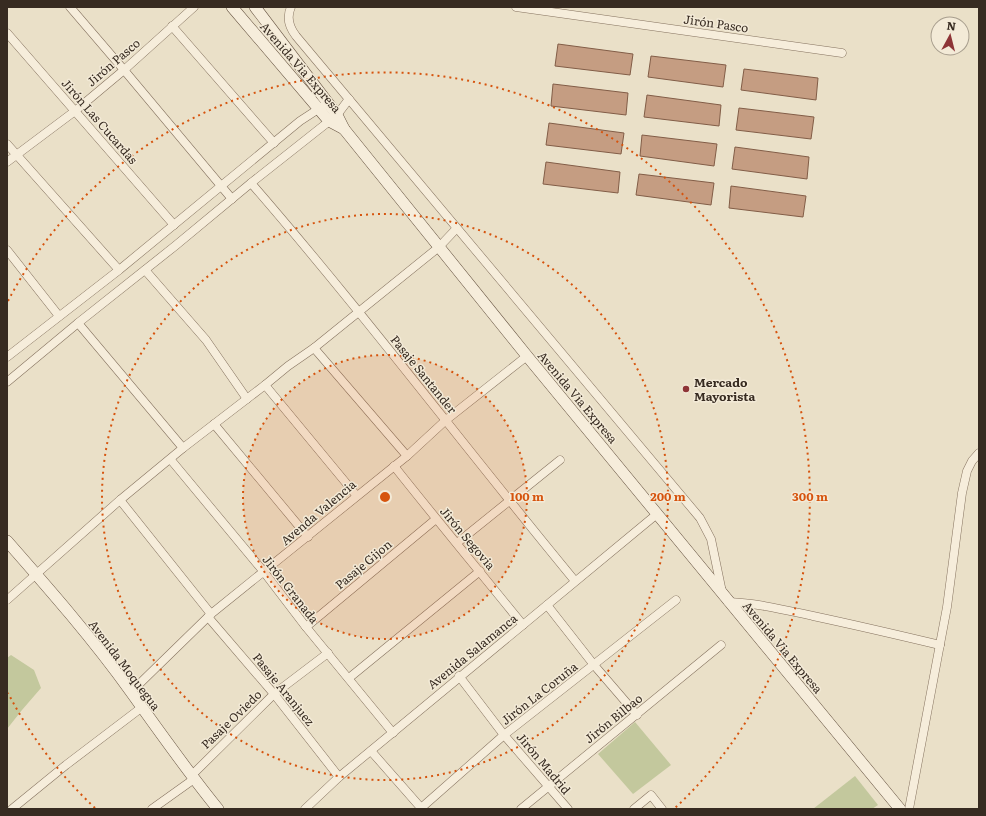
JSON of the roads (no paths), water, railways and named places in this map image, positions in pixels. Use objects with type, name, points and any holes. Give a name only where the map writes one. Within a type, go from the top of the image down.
[{"type":"main road","name":"Avenida Via Expresa","points":[[232,7],[344,129],[527,356],[900,809]]},
{"type":"main road","points":[[255,7],[322,106]]},
{"type":"main road","name":"Avenida Moquegua","points":[[7,541],[82,629],[131,692],[141,708],[192,777],[218,809]]},
{"type":"street","points":[[70,7],[232,199]]},
{"type":"street","name":"Jirón Pasco","points":[[7,162],[75,111],[124,70],[194,7]]},
{"type":"street","points":[[291,7],[289,13],[289,26],[292,31],[456,229],[700,518],[711,539],[725,598],[858,625],[940,645]]},
{"type":"street","name":"Jirón Pasco","points":[[516,7],[842,53]]},
{"type":"street","points":[[172,26],[274,143]]},
{"type":"street","name":"Jirón Las Cucardas","points":[[7,33],[174,225]]},
{"type":"street","points":[[7,382],[333,118],[349,98]]},
{"type":"street","points":[[7,356],[119,270],[300,121],[322,106]]},
{"type":"street","points":[[7,144],[119,270]]},
{"type":"street","name":"Pasaje Santander","points":[[251,183],[311,253],[446,420],[509,501],[575,581]]},
{"type":"street","points":[[7,600],[120,500],[183,448],[265,386],[288,366],[314,348],[439,247],[456,229]]},
{"type":"street","points":[[7,250],[60,316]]},
{"type":"street","points":[[145,270],[206,340],[247,399]]},
{"type":"street","points":[[78,323],[183,448]]},
{"type":"street","points":[[314,348],[407,456]]},
{"type":"street","name":"Avenda Valencia","points":[[131,692],[210,616],[308,537],[356,495],[407,456],[446,420],[527,356]]},
{"type":"street","points":[[265,386],[356,495]]},
{"type":"street","points":[[214,424],[308,537]]},
{"type":"street","points":[[909,809],[947,607],[962,493],[967,471],[972,461],[979,453]]},
{"type":"street","name":"Jirón Granada","points":[[170,460],[264,572],[306,627],[349,678],[392,733]]},
{"type":"street","points":[[457,543],[560,460]]},
{"type":"street","name":"Jirón Segovia","points":[[394,466],[523,625]]},
{"type":"street","name":"Pasaje Aranjuez","points":[[120,500],[210,616],[339,777]]},
{"type":"street","name":"Avenida Salamanca","points":[[305,809],[339,777],[459,676],[657,514]]},
{"type":"street","name":"Pasaje Gijon","points":[[306,627],[436,519]]},
{"type":"street","points":[[349,678],[480,571]]},
{"type":"street","name":"Jirón La Coruña","points":[[421,809],[504,735],[676,600]]},
{"type":"street","points":[[547,605],[594,665],[637,715]]},
{"type":"street","name":"Jirón Bilbao","points":[[521,809],[637,715],[720,645]]},
{"type":"street","name":"Pasaje Oviedo","points":[[152,809],[192,777],[274,694],[328,653]]},
{"type":"street","name":"Jirón Madrid","points":[[459,676],[504,735],[568,809]]},
{"type":"street","points":[[12,809],[66,765],[141,708]]},
{"type":"street","points":[[371,751],[421,809]]},
{"type":"street","points":[[634,809],[651,796],[662,809]]},
{"type":"place","name":"Mercado Mayorista","points":[[686,389]]}]
